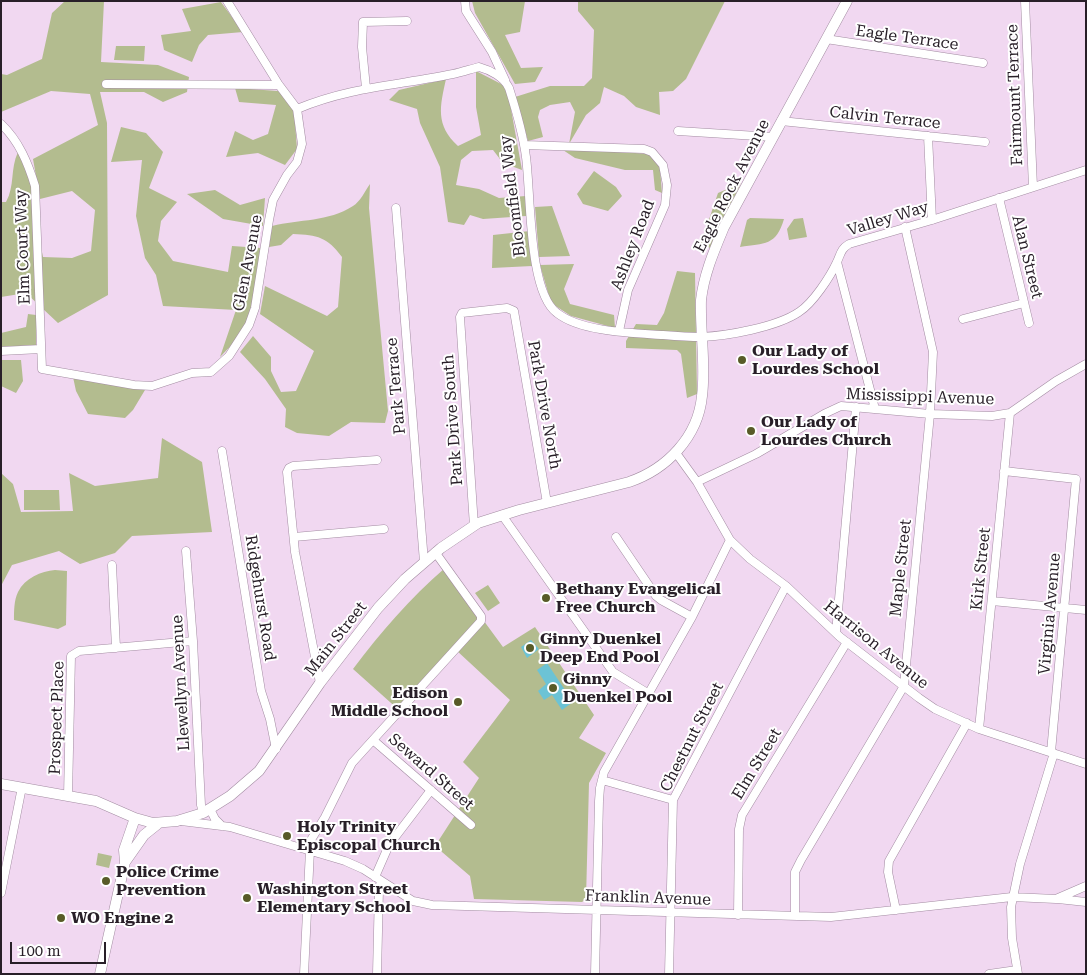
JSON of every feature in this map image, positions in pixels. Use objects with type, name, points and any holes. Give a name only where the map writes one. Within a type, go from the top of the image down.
[{"type":"main road","name":"Eagle Rock Avenue","points":[[676,453],[688,437],[699,411],[703,382],[701,300],[710,261],[724,227],[847,1]]},
{"type":"main road","name":"Main Street","points":[[1,784],[96,801],[134,818],[159,823],[177,821],[206,811],[246,784],[259,771],[320,683],[378,608],[405,579],[436,552],[474,526],[502,515],[638,479],[660,467],[676,453]]},
{"type":"main road","points":[[100,974],[125,862],[124,850],[134,818]]},
{"type":"main road","points":[[125,862],[144,834],[159,823]]},
{"type":"street","name":"Glen Avenue","points":[[41,349],[42,369],[134,385],[152,386],[192,373],[211,372],[229,356],[249,325],[255,308],[268,220],[274,200],[287,175],[297,162],[302,144],[297,109],[279,85],[227,1]]},
{"type":"street","name":"Bloomfield Way","points":[[465,1],[466,11],[492,52],[514,103],[526,155],[535,263],[539,285],[546,300],[555,312],[568,320],[585,326],[619,331],[701,337]]},
{"type":"street","name":"Fairmount Terrace","points":[[1026,1],[1033,187]]},
{"type":"street","points":[[366,88],[362,47],[362,22],[407,21]]},
{"type":"street","name":"Eagle Terrace","points":[[826,39],[983,63]]},
{"type":"street","points":[[297,109],[321,99],[366,88],[455,74],[479,67],[506,82]]},
{"type":"street","points":[[106,84],[279,85]]},
{"type":"street","name":"Calvin Terrace","points":[[782,122],[985,142]]},
{"type":"street","name":"Elm Court Way","points":[[1,124],[18,142],[35,186],[41,349]]},
{"type":"street","points":[[678,131],[773,137]]},
{"type":"street","points":[[928,136],[932,220]]},
{"type":"street","name":"Ashley Road","points":[[524,145],[644,149],[652,152],[663,165],[667,185],[665,205],[628,290],[619,331]]},
{"type":"street","points":[[1084,171],[1086,181]]},
{"type":"street","name":"Valley Way","points":[[701,337],[760,328],[799,312],[814,298],[837,262],[842,248],[849,244],[932,220],[1084,171]]},
{"type":"street","name":"Alan Street","points":[[999,198],[1029,323]]},
{"type":"street","name":"Park Terrace","points":[[396,208],[424,562]]},
{"type":"street","name":"Maple Street","points":[[795,916],[795,872],[904,686],[930,414],[933,352],[904,227]]},
{"type":"street","points":[[837,262],[875,409]]},
{"type":"street","points":[[963,319],[1024,303]]},
{"type":"street","name":"Park Drive North","points":[[462,313],[507,308],[514,311],[548,503]]},
{"type":"street","name":"Park Drive South","points":[[462,313],[460,318],[474,526]]},
{"type":"street","points":[[1,351],[41,349]]},
{"type":"street","name":"Mississippi Avenue","points":[[697,482],[756,454],[836,408],[845,405],[930,414],[992,416],[1010,413],[1056,381],[1086,364]]},
{"type":"street","points":[[836,633],[856,407]]},
{"type":"street","name":"Kirk Street","points":[[979,729],[1010,413]]},
{"type":"street","name":"Ridgehurst Road","points":[[222,451],[262,692],[276,749]]},
{"type":"street","points":[[676,453],[697,482]]},
{"type":"street","points":[[320,683],[294,537],[287,472],[293,466],[377,460]]},
{"type":"street","name":"Virginia Avenue","points":[[1004,471],[1076,479],[1053,753],[1012,897],[1010,920],[1018,972]]},
{"type":"street","name":"Harrison Avenue","points":[[697,482],[730,540],[750,559],[786,586],[836,633],[935,709],[979,729],[1086,764]]},
{"type":"street","points":[[502,515],[613,672],[649,694]]},
{"type":"street","points":[[294,537],[384,529]]},
{"type":"street","points":[[616,537],[656,596],[692,617]]},
{"type":"street","points":[[595,974],[599,801],[604,772],[692,617],[730,540]]},
{"type":"street","name":"Llewellyn Avenue","points":[[186,551],[193,640],[200,803],[206,811]]},
{"type":"street","points":[[304,974],[308,849],[324,816],[352,763],[481,621],[481,616],[436,552]]},
{"type":"street","points":[[112,565],[116,648],[193,640]]},
{"type":"street","name":"Chestnut Street","points":[[669,974],[673,800],[786,586]]},
{"type":"street","points":[[992,601],[1086,610]]},
{"type":"street","name":"Elm Street","points":[[738,915],[739,829],[742,815],[847,642]]},
{"type":"street","name":"Prospect Place","points":[[68,796],[71,656],[79,651],[116,648]]},
{"type":"street","points":[[896,910],[888,872],[889,861],[967,723]]},
{"type":"street","name":"Seward Street","points":[[373,740],[471,825]]},
{"type":"street","points":[[602,780],[673,800]]},
{"type":"street","points":[[1,893],[22,788]]},
{"type":"street","points":[[377,974],[378,879],[389,845],[431,790]]},
{"type":"street","points":[[206,811],[222,826]]},
{"type":"street","name":"Franklin Avenue","points":[[177,821],[222,826],[345,861],[413,901],[432,905],[831,917],[1012,897],[1056,899],[1086,886]]},
{"type":"street","points":[[1056,899],[1086,902]]},
{"type":"street","points":[[989,974],[1018,972]]},
{"type":"green space","points":[[65,1],[104,1],[101,62],[158,65],[189,77],[187,92],[163,102],[144,92],[100,92],[107,123],[108,295],[58,323],[26,293],[1,297],[1,202],[6,202],[9,196],[18,152],[32,178],[31,200],[43,257],[72,258],[91,251],[95,210],[72,191],[40,199],[33,159],[98,125],[90,94],[51,91],[1,112],[1,74],[7,75],[42,59],[52,13]]},
{"type":"green space","points":[[472,1],[525,1],[520,32],[505,35],[521,68],[543,67],[535,82],[515,84],[475,13]]},
{"type":"green space","points":[[578,1],[725,1],[686,79],[673,91],[659,92],[660,115],[636,107],[624,96],[604,87],[600,103],[586,115],[569,144],[575,112],[570,102],[550,105],[540,110],[538,117],[543,137],[528,141],[515,97],[550,86],[584,86],[592,78],[594,30],[578,11]]},
{"type":"green space","points":[[221,2],[243,32],[208,35],[199,45],[192,62],[164,50],[161,35],[191,31],[182,9]]},
{"type":"green space","points":[[116,46],[145,46],[144,61],[114,60]]},
{"type":"green space","points":[[476,71],[507,87],[522,170],[503,163],[493,150],[472,151],[461,160],[456,185],[479,189],[499,198],[526,196],[526,216],[483,219],[470,215],[464,225],[448,222],[440,167],[420,123],[417,109],[389,100],[399,90],[446,79],[441,115],[446,130],[458,146],[481,135],[476,107]]},
{"type":"green space","points":[[235,88],[278,91],[294,108],[297,149],[285,165],[258,153],[226,157],[235,131],[253,140],[268,134],[276,105],[239,102]]},
{"type":"green space","points":[[121,127],[146,133],[163,152],[149,188],[177,202],[161,221],[158,241],[173,261],[228,272],[232,246],[261,248],[253,310],[243,333],[220,357],[236,310],[163,306],[156,275],[145,258],[136,216],[142,160],[111,162]]},
{"type":"green space","points":[[560,148],[650,154],[660,168],[662,193],[655,190],[653,170],[625,170],[575,158]]},
{"type":"green space","points":[[594,171],[616,187],[622,196],[608,211],[583,204],[577,194]]},
{"type":"green space","points":[[741,183],[710,248],[701,243],[718,193]]},
{"type":"green space","points":[[370,184],[369,208],[388,411],[385,423],[351,422],[329,436],[297,433],[285,427],[286,409],[265,379],[240,352],[253,336],[271,357],[271,371],[281,392],[296,391],[314,351],[260,314],[265,286],[327,316],[338,307],[342,257],[326,241],[309,235],[293,234],[281,245],[269,247],[272,226],[334,215],[358,202]]},
{"type":"green space","points":[[215,190],[240,205],[265,198],[263,226],[223,219],[187,194]]},
{"type":"green space","points":[[552,206],[570,256],[539,257],[535,207]]},
{"type":"green space","points":[[750,218],[784,219],[781,228],[773,239],[763,244],[740,247],[747,220]]},
{"type":"green space","points":[[803,218],[807,237],[789,240],[787,229],[794,219]]},
{"type":"green space","points":[[530,231],[532,266],[492,268],[493,235]]},
{"type":"green space","points":[[574,264],[564,289],[570,304],[614,315],[615,328],[571,316],[551,303],[540,265]]},
{"type":"green space","points":[[677,271],[695,273],[697,394],[687,398],[681,354],[677,350],[626,348],[626,341],[636,324],[657,325],[664,313]]},
{"type":"green space","points":[[28,314],[36,315],[36,345],[1,347],[1,333],[26,327]]},
{"type":"green space","points":[[1,360],[21,360],[23,381],[16,393],[1,386]]},
{"type":"green space","points":[[73,377],[145,390],[133,410],[125,418],[88,414],[76,391]]},
{"type":"green space","points":[[162,438],[202,462],[212,532],[132,536],[115,553],[80,564],[59,551],[12,565],[1,586],[1,473],[13,484],[21,512],[73,511],[69,473],[95,486],[158,478]]},
{"type":"green space","points":[[24,490],[59,490],[60,510],[24,510]]},
{"type":"green space","points":[[445,568],[503,647],[535,627],[594,715],[579,738],[606,753],[589,783],[586,899],[582,902],[474,899],[470,876],[435,846],[479,778],[463,762],[510,700],[456,650],[400,711],[353,669],[396,616]]},
{"type":"green space","points":[[55,570],[67,571],[66,625],[58,629],[14,620],[16,598],[21,587],[34,576]]},
{"type":"green space","points":[[488,585],[500,603],[488,611],[475,593]]},
{"type":"green space","points":[[98,853],[112,856],[109,868],[96,865]]},
{"type":"water","name":"Ginny Duenkel Deep End Pool","points":[[531,640],[539,649],[527,658],[521,647]]},
{"type":"water","name":"Ginny Duenkel Pool","points":[[547,663],[573,702],[562,710],[552,695],[544,700],[538,691],[546,684],[537,670]]},
{"type":"place","name":"Our Lady of Lourdes School","points":[[742,360]]},
{"type":"place","name":"Our Lady of Lourdes Church","points":[[751,431]]},
{"type":"place","name":"Bethany Evangelical Free Church","points":[[546,598]]},
{"type":"place","name":"Ginny Duenkel Deep End Pool","points":[[530,648]]},
{"type":"place","name":"Ginny Duenkel Pool","points":[[553,688]]},
{"type":"place","name":"Edison Middle School","points":[[458,702]]},
{"type":"place","name":"Holy Trinity Episcopal Church","points":[[287,836]]},
{"type":"place","name":"Police Crime Prevention","points":[[106,881]]},
{"type":"place","name":"Washington Street Elementary School","points":[[247,898]]},
{"type":"place","name":"WO Engine 2","points":[[61,918]]}]
